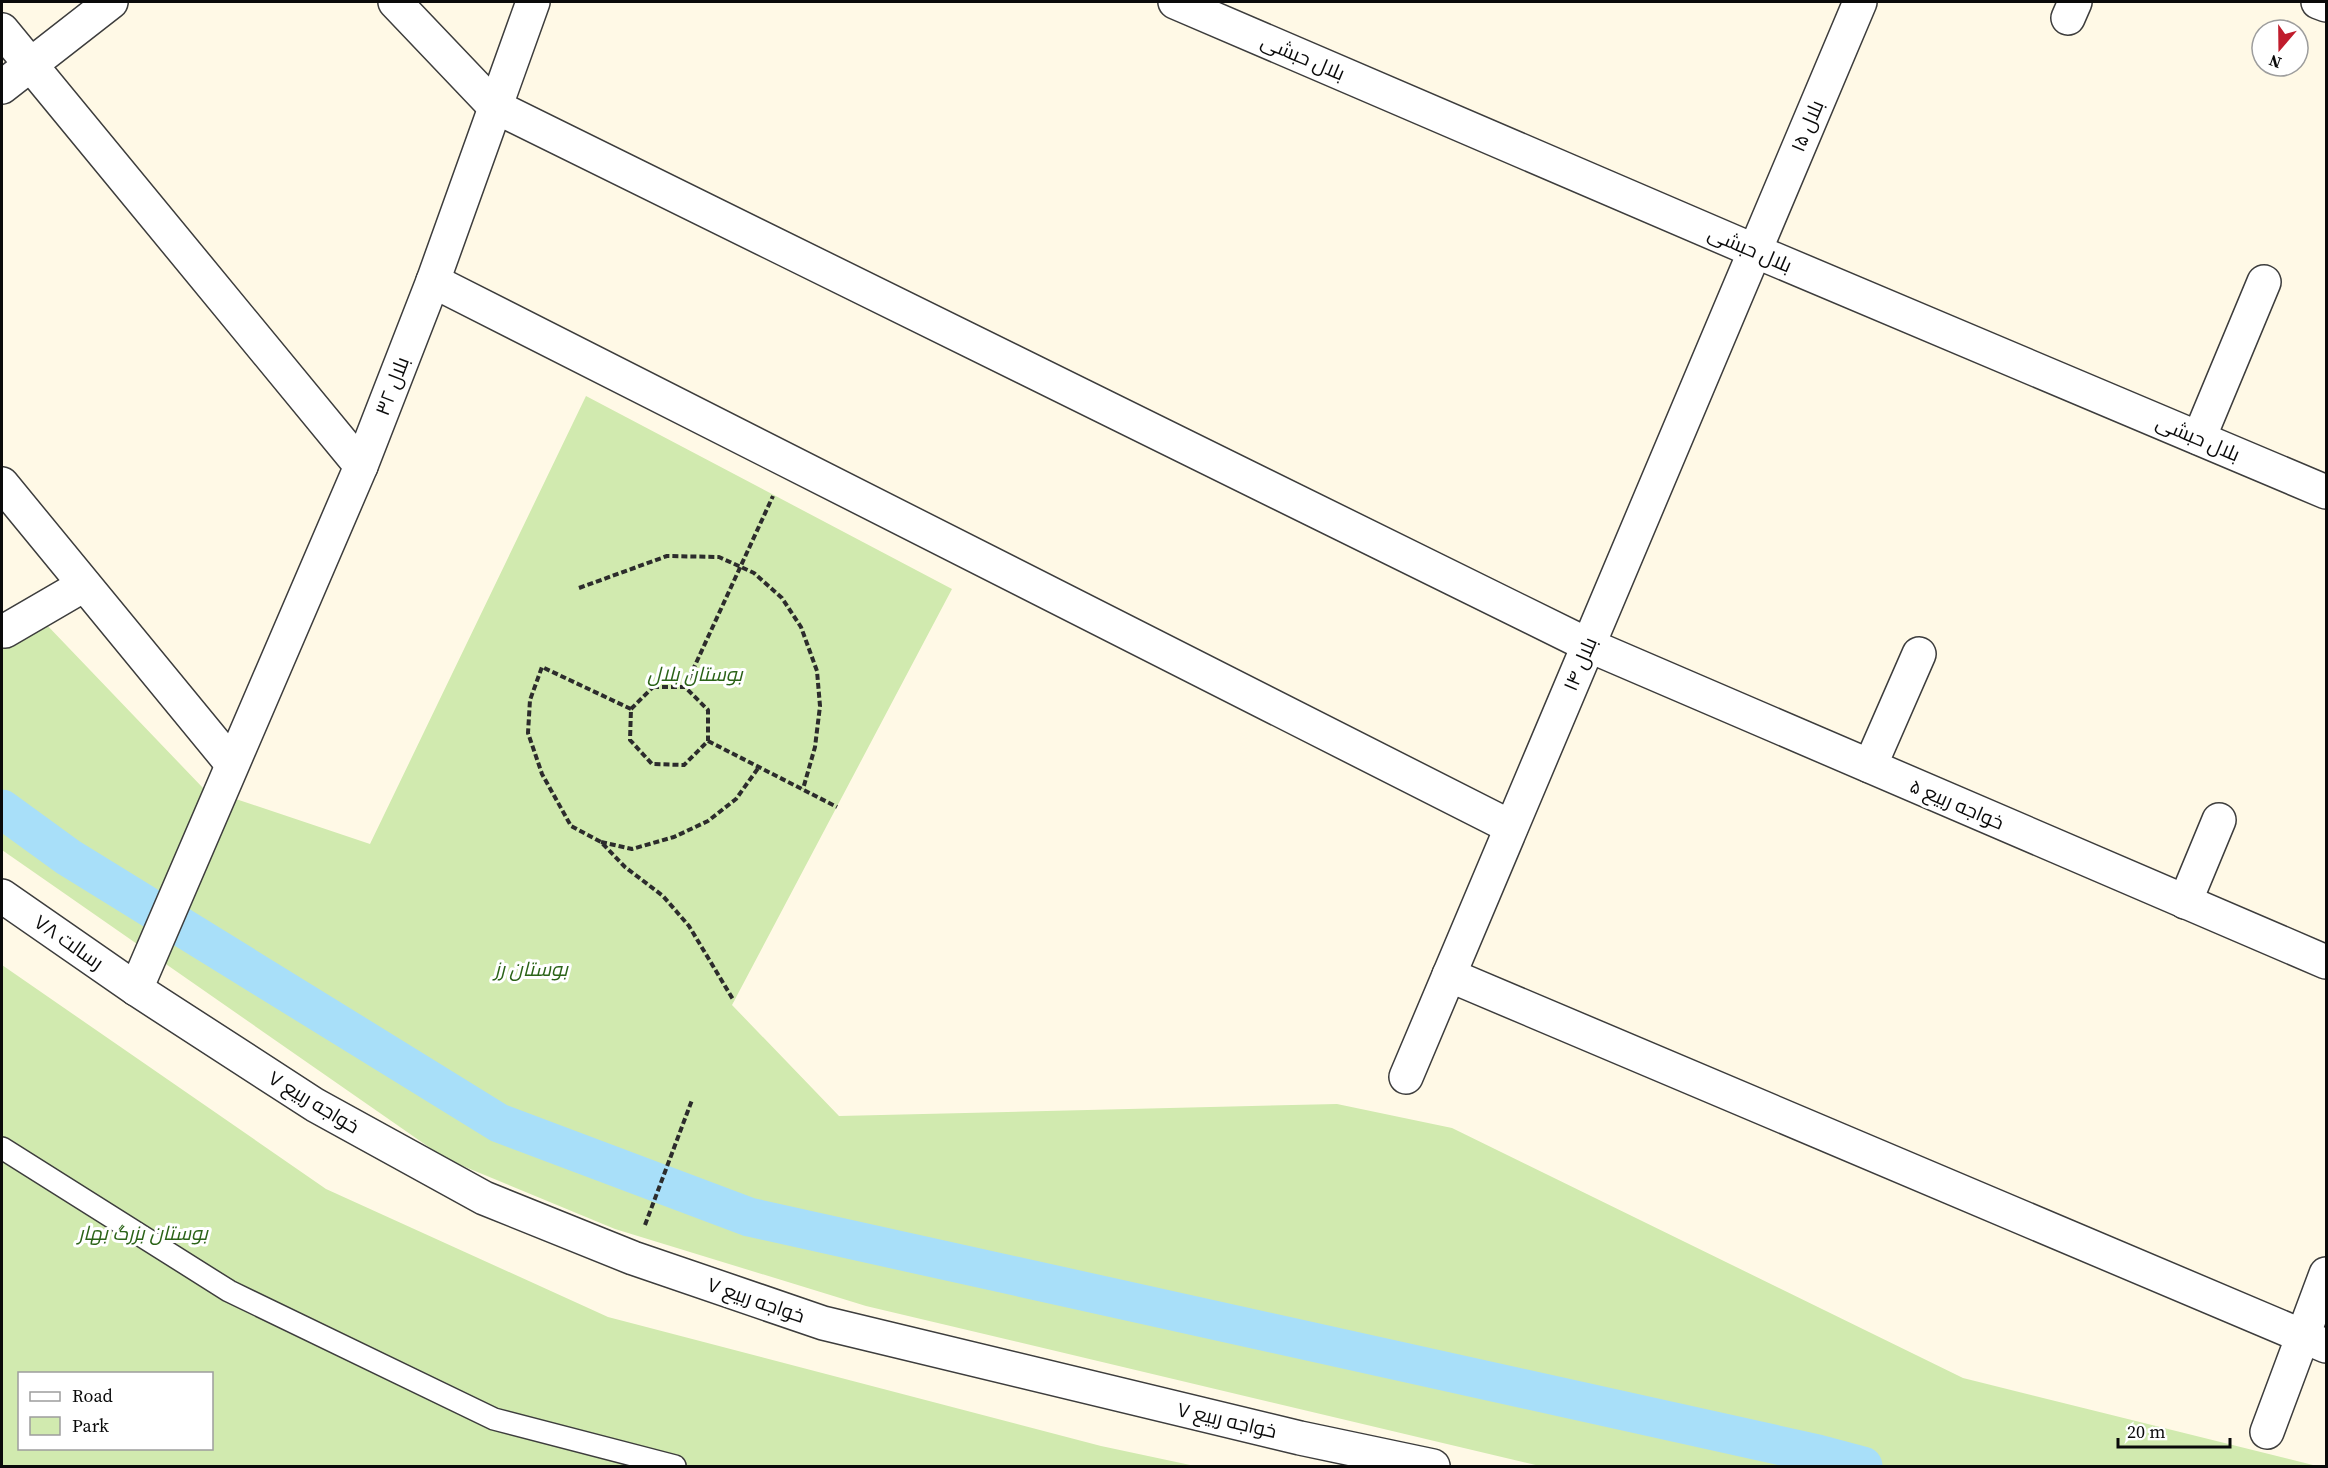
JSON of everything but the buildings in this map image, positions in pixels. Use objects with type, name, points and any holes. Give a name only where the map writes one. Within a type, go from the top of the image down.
[{"type":"street","points":[[2,87],[111,2]]},
{"type":"street","points":[[395,2],[494,106]]},
{"type":"street","name":"بلال ۳۲","points":[[136,989],[362,466],[433,281],[533,2]]},
{"type":"street","name":"بلال حبشی","points":[[1175,2],[1755,251],[2326,492]]},
{"type":"street","name":"بلال ۱۵","points":[[1755,251],[1860,2]]},
{"type":"street","points":[[2318,2],[2326,5]]},
{"type":"street","points":[[2,30],[362,466]]},
{"type":"street","name":"خواجه ربیع ۵","points":[[494,106],[1588,645],[2326,962]]},
{"type":"street","name":"بلال ۱۴","points":[[1406,1077],[1755,251]]},
{"type":"street","points":[[433,281],[1511,827]]},
{"type":"street","points":[[2199,438],[2264,282]]},
{"type":"street","points":[[2,484],[232,764]]},
{"type":"street","points":[[2,630],[5,631],[84,585]]},
{"type":"street","points":[[1870,766],[1919,654]]},
{"type":"street","points":[[2185,902],[2219,820]]},
{"type":"street","name":"رسالت ۷۸","points":[[2,896],[136,989]]},
{"type":"street","points":[[1449,975],[2314,1341]]},
{"type":"street","name":"خواجه ربیع ۷","points":[[136,989],[315,1105],[484,1198],[633,1258],[823,1323],[1300,1438],[1433,1467]]},
{"type":"street","points":[[2267,1432],[2314,1341],[2326,1274]]},
{"type":"lane","points":[[2,1148],[229,1291],[494,1419],[675,1467]]},
{"type":"path","points":[[685,687],[773,496]]},
{"type":"path","points":[[579,588],[667,556],[718,557],[754,573],[782,598],[801,627],[817,671],[820,706],[815,747],[803,789]]},
{"type":"path","points":[[631,709],[542,667],[530,700],[528,733],[542,774],[571,826],[601,842],[632,849],[683,833],[708,821],[736,799],[759,767]]},
{"type":"path","points":[[653,687],[685,687],[708,710],[708,741],[684,765],[652,764],[630,740],[631,709],[653,687]]},
{"type":"path","points":[[708,741],[837,807]]},
{"type":"path","points":[[601,842],[626,867],[663,896],[689,926],[735,1001]]},
{"type":"path","points":[[652,1208],[692,1100]]},
{"type":"green space","name":"بوستان رز","points":[[586,396],[952,589],[732,1005],[839,1116],[1337,1104],[1452,1128],[1963,1378],[2317,1466],[1540,1466],[866,1306],[615,1229],[446,1159],[2,850],[2,645],[44,622],[203,788],[370,844]]},
{"type":"green space","name":"بوستان بزرگ بهار","points":[[2,965],[326,1189],[608,1317],[1101,1446],[1195,1466],[2,1466]]},
{"type":"waterway","points":[[2,809],[68,857],[499,1123],[749,1217],[1818,1454],[1863,1466]]},
{"type":"park label","name":"بوستان بلال","points":[[695,674]]}]
